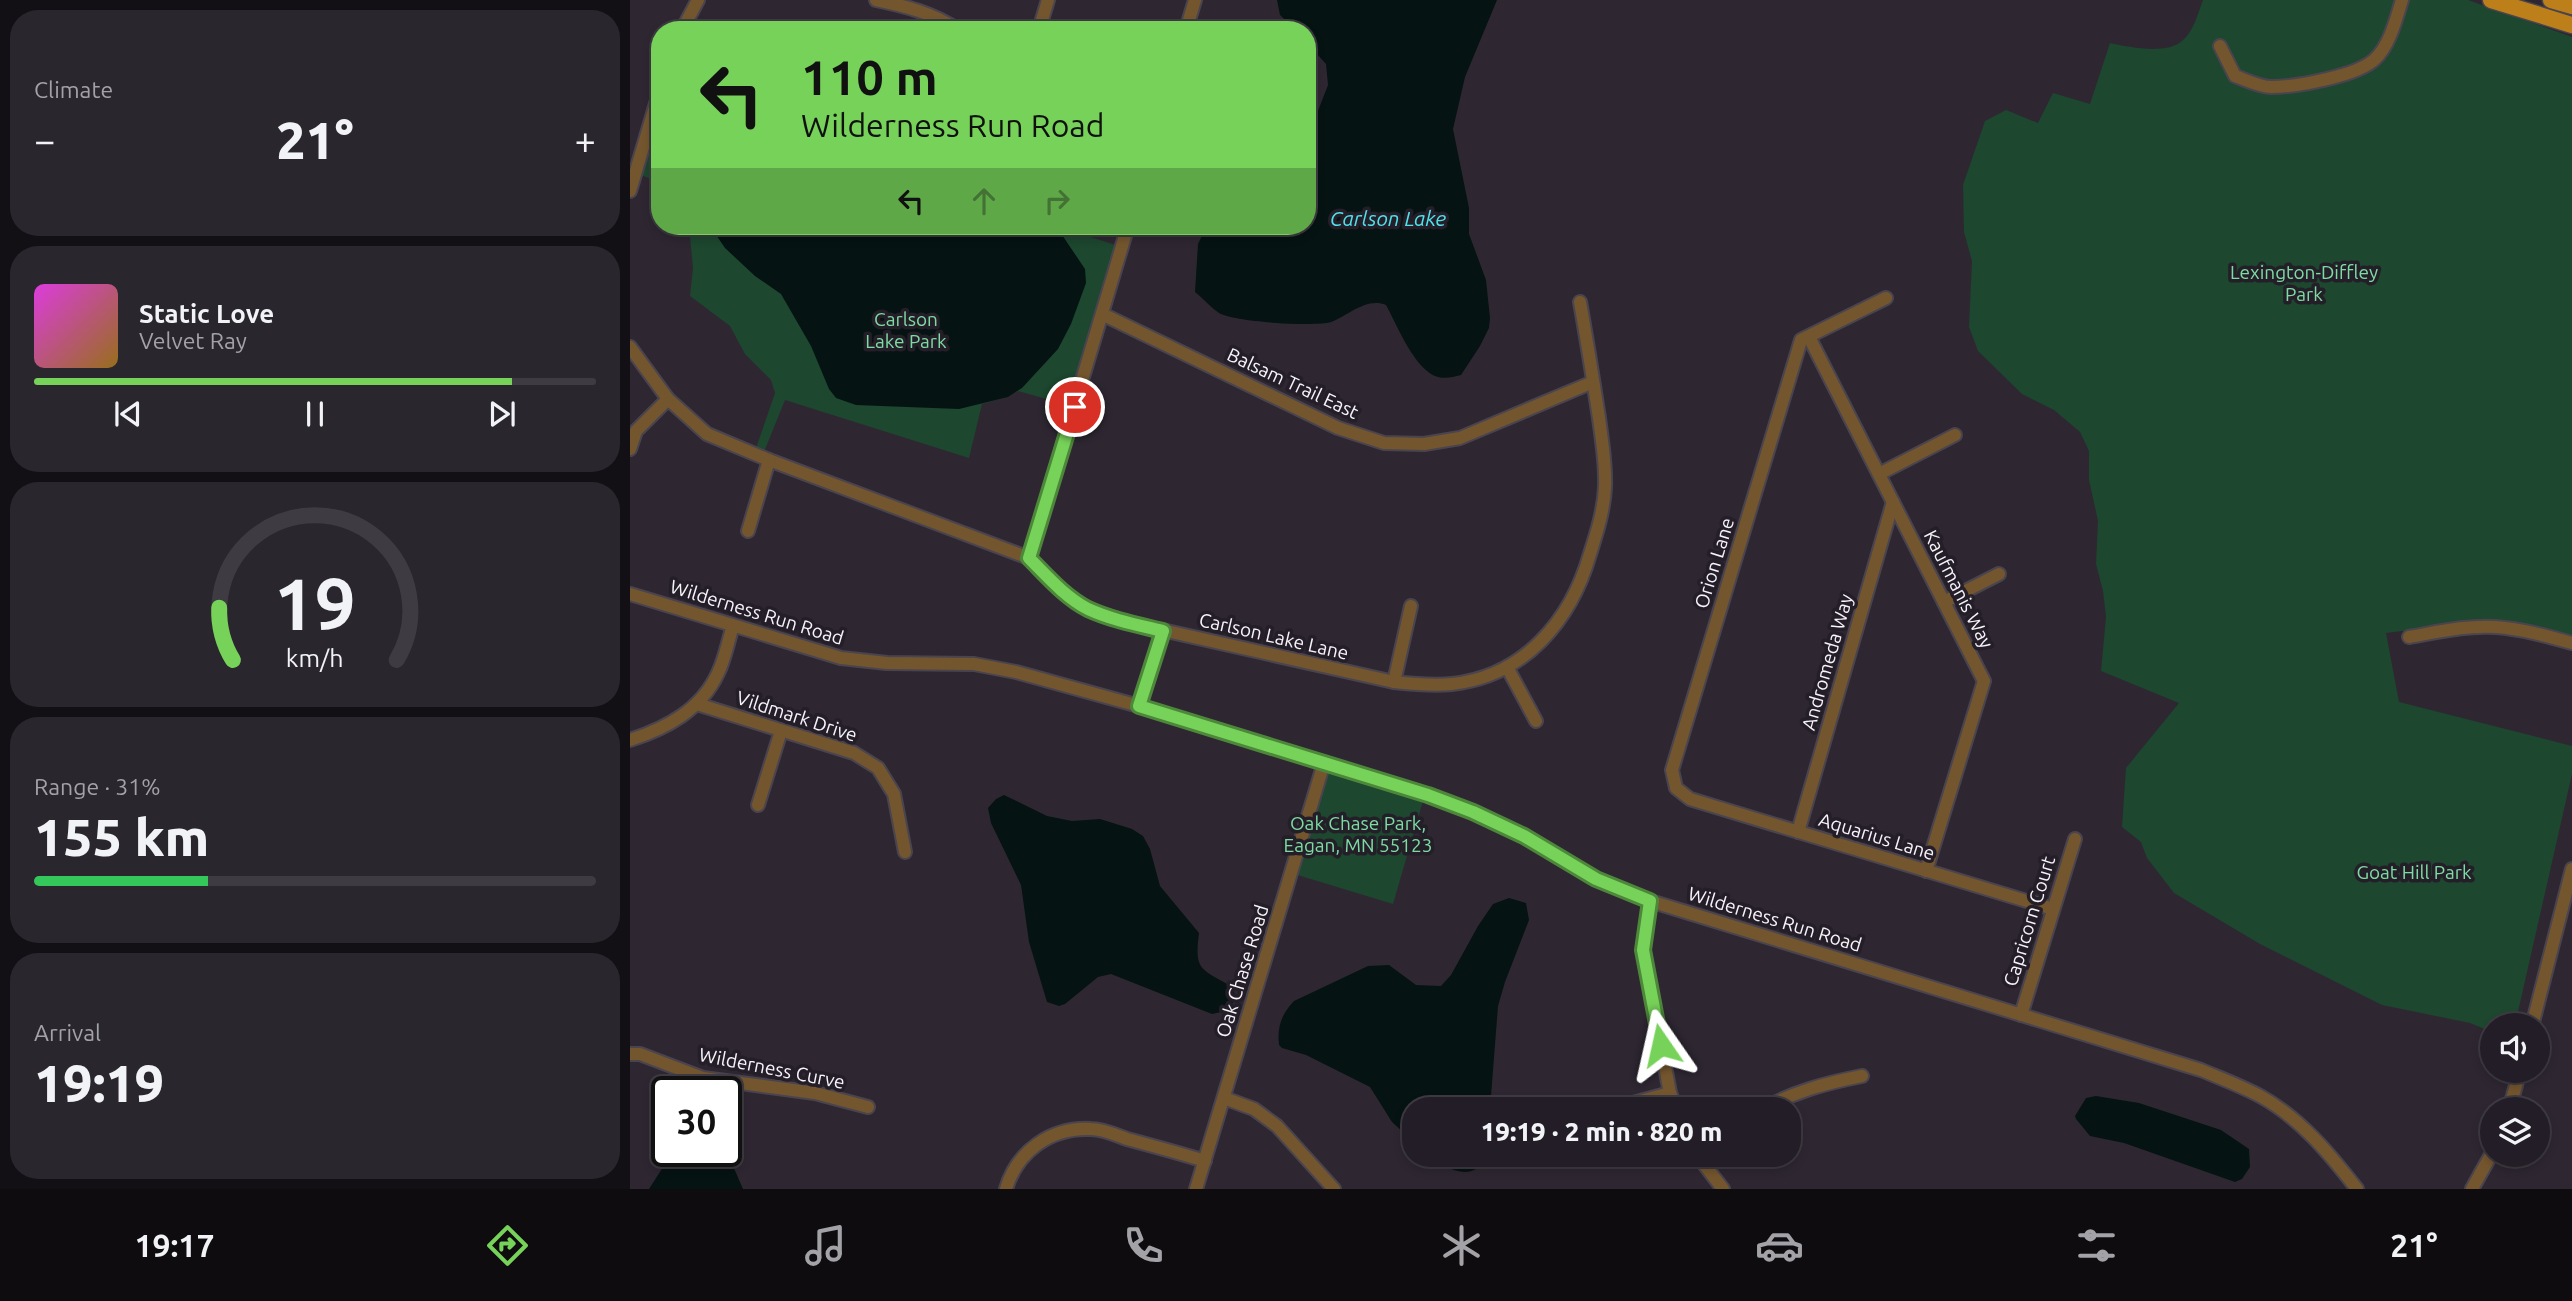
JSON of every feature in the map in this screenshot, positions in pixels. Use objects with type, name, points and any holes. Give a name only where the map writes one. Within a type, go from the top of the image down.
[{"type":"main road","points":[[2491,0],[2572,26]]},
{"type":"main road","points":[[2551,0],[2572,6]]},
{"type":"street","points":[[687,21],[698,0]]},
{"type":"street","points":[[876,0],[910,7],[945,21]]},
{"type":"street","points":[[1042,21],[1048,0]]},
{"type":"street","points":[[1189,21],[1195,0]]},
{"type":"street","points":[[2220,46],[2235,76],[2269,87],[2303,84],[2354,71],[2375,60],[2389,38],[2402,0]]},
{"type":"street","points":[[630,191],[651,120]]},
{"type":"street","points":[[1029,558],[1125,235]]},
{"type":"street","points":[[1809,337],[1886,298]]},
{"type":"street","name":"Carlson Lake Lane","points":[[630,347],[668,399],[707,435],[1029,558],[1063,592],[1087,608],[1113,619],[1394,682],[1453,684],[1481,678],[1507,667],[1537,646],[1557,625],[1574,598],[1586,570],[1601,518],[1605,486],[1594,382],[1580,302]]},
{"type":"street","name":"Balsam Trail East","points":[[1102,314],[1338,428],[1384,443],[1424,444],[1460,438],[1594,382]]},
{"type":"street","name":"Kaufmanis Way","points":[[1809,337],[1984,681],[1926,871]]},
{"type":"street","name":"Orion Lane","points":[[1690,799],[1676,788],[1672,770],[1801,340],[1809,337]]},
{"type":"street","points":[[630,449],[636,431],[668,399]]},
{"type":"street","points":[[1879,474],[1955,435]]},
{"type":"street","points":[[748,531],[769,460]]},
{"type":"street","name":"Andromeda Way","points":[[1798,832],[1893,502]]},
{"type":"street","points":[[1944,602],[1999,574]]},
{"type":"street","name":"Wilderness Run Road","points":[[630,594],[841,658],[887,663],[994,667],[1139,706],[1428,795],[1524,836],[1596,879],[1650,901],[2201,1070],[2261,1097],[2293,1119],[2325,1148],[2357,1189]]},
{"type":"street","points":[[1394,682],[1411,606]]},
{"type":"street","points":[[630,740],[664,729],[697,704],[718,673],[733,626]]},
{"type":"street","points":[[2409,637],[2461,628],[2497,627],[2572,643]]},
{"type":"street","points":[[1139,706],[1163,631]]},
{"type":"street","points":[[1507,667],[1536,721]]},
{"type":"street","name":"Vildmark Drive","points":[[697,704],[854,753],[877,768],[894,794],[905,852]]},
{"type":"street","points":[[758,805],[781,730]]},
{"type":"street","name":"Oak Chase Road","points":[[1196,1189],[1324,763]]},
{"type":"street","name":"Aquarius Lane","points":[[1690,799],[2053,909]]},
{"type":"street","name":"Capricorn Court","points":[[2021,1015],[2075,839]]},
{"type":"street","points":[[2535,1013],[2572,869]]},
{"type":"street","points":[[1650,901],[1643,950],[1672,1097]]},
{"type":"street","name":"Wilderness Curve","points":[[630,1054],[640,1054],[703,1078],[816,1093],[868,1107]]},
{"type":"street","points":[[1784,1097],[1818,1085],[1862,1076]]},
{"type":"street","points":[[1655,1097],[1670,1093]]},
{"type":"street","points":[[1224,1098],[1254,1109],[1277,1126],[1334,1189]]},
{"type":"street","points":[[1006,1189],[1021,1158],[1037,1143],[1063,1131],[1092,1129],[1205,1161]]},
{"type":"street","points":[[1706,1167],[1723,1189]]},
{"type":"street","points":[[2472,1189],[2484,1167]]},
{"type":"green space","name":"Lexington-Diffley Park","points":[[2203,0],[2468,0],[2572,37],[2572,638],[2467,623],[2386,633],[2399,702],[2572,746],[2572,774],[2518,1013],[2480,1013],[2480,1027],[2382,1005],[2260,944],[2174,893],[2147,858],[2141,842],[2122,827],[2126,768],[2179,703],[2101,671],[2106,617],[2096,564],[2098,521],[2089,480],[2089,451],[2080,432],[2054,410],[2022,394],[1978,351],[1969,327],[1972,261],[1964,232],[1963,185],[1985,121],[2006,110],[2038,123],[2053,93],[2090,104],[2110,43],[2147,49],[2167,48],[2182,41],[2195,22]]},
{"type":"green space","points":[[651,126],[651,179],[635,173]]},
{"type":"green space","name":"Carlson Lake Park","points":[[690,235],[1084,235],[1122,247],[1075,407],[1018,391],[982,404],[969,458],[785,400],[762,457],[754,454],[775,393],[771,380],[745,354],[730,326],[690,296],[693,268]]},
{"type":"green space","name":"Oak Chase Park, Eagan, MN 55123","points":[[1324,763],[1425,794],[1393,904],[1291,873]]},
{"type":"water","name":"Carlson Lake","points":[[1277,0],[1497,0],[1465,77],[1453,129],[1469,208],[1469,234],[1486,280],[1490,318],[1489,328],[1480,346],[1461,375],[1438,377],[1422,366],[1414,357],[1386,305],[1364,305],[1331,322],[1275,323],[1240,319],[1219,313],[1195,292],[1198,244],[1202,235],[1316,235],[1316,116],[1328,85],[1326,64],[1316,53],[1316,21],[1286,21],[1280,15]]},
{"type":"water","name":"Carlson Lake Park","points":[[716,235],[1062,235],[1085,269],[1086,283],[1071,324],[1058,349],[1022,388],[1008,397],[959,409],[856,405],[836,398],[829,389],[811,346],[781,294],[755,276],[725,248]]},
{"type":"water","points":[[1004,795],[1047,816],[1072,821],[1100,819],[1132,829],[1143,836],[1150,849],[1160,886],[1199,933],[1198,955],[1202,968],[1232,987],[1235,995],[1230,1010],[1212,1014],[1111,974],[1098,977],[1065,1004],[1059,1006],[1047,1002],[1029,942],[1021,885],[991,823],[988,808]]},
{"type":"water","points":[[1509,898],[1526,903],[1529,920],[1498,1006],[1491,1097],[1402,1097],[1402,1131],[1392,1122],[1370,1087],[1306,1055],[1279,1045],[1281,1022],[1294,1001],[1368,966],[1389,965],[1416,985],[1441,986],[1451,975],[1493,904]]},
{"type":"water","points":[[2096,1096],[2139,1103],[2221,1130],[2249,1149],[2250,1167],[2242,1179],[2235,1182],[2124,1143],[2090,1136],[2075,1116],[2086,1098]]},
{"type":"water","points":[[663,1167],[733,1167],[743,1189],[649,1189]]},
{"type":"water","points":[[1448,1167],[1477,1167],[1468,1172]]},
{"type":"route","points":[[1075,407],[1029,558],[1063,592],[1087,608],[1113,619],[1163,631],[1139,706],[1428,795],[1473,812],[1524,836],[1596,879],[1650,901],[1643,950],[1661,1045]]},
{"type":"park label","name":"Goat Hill Park","points":[[2414,872]]}]
